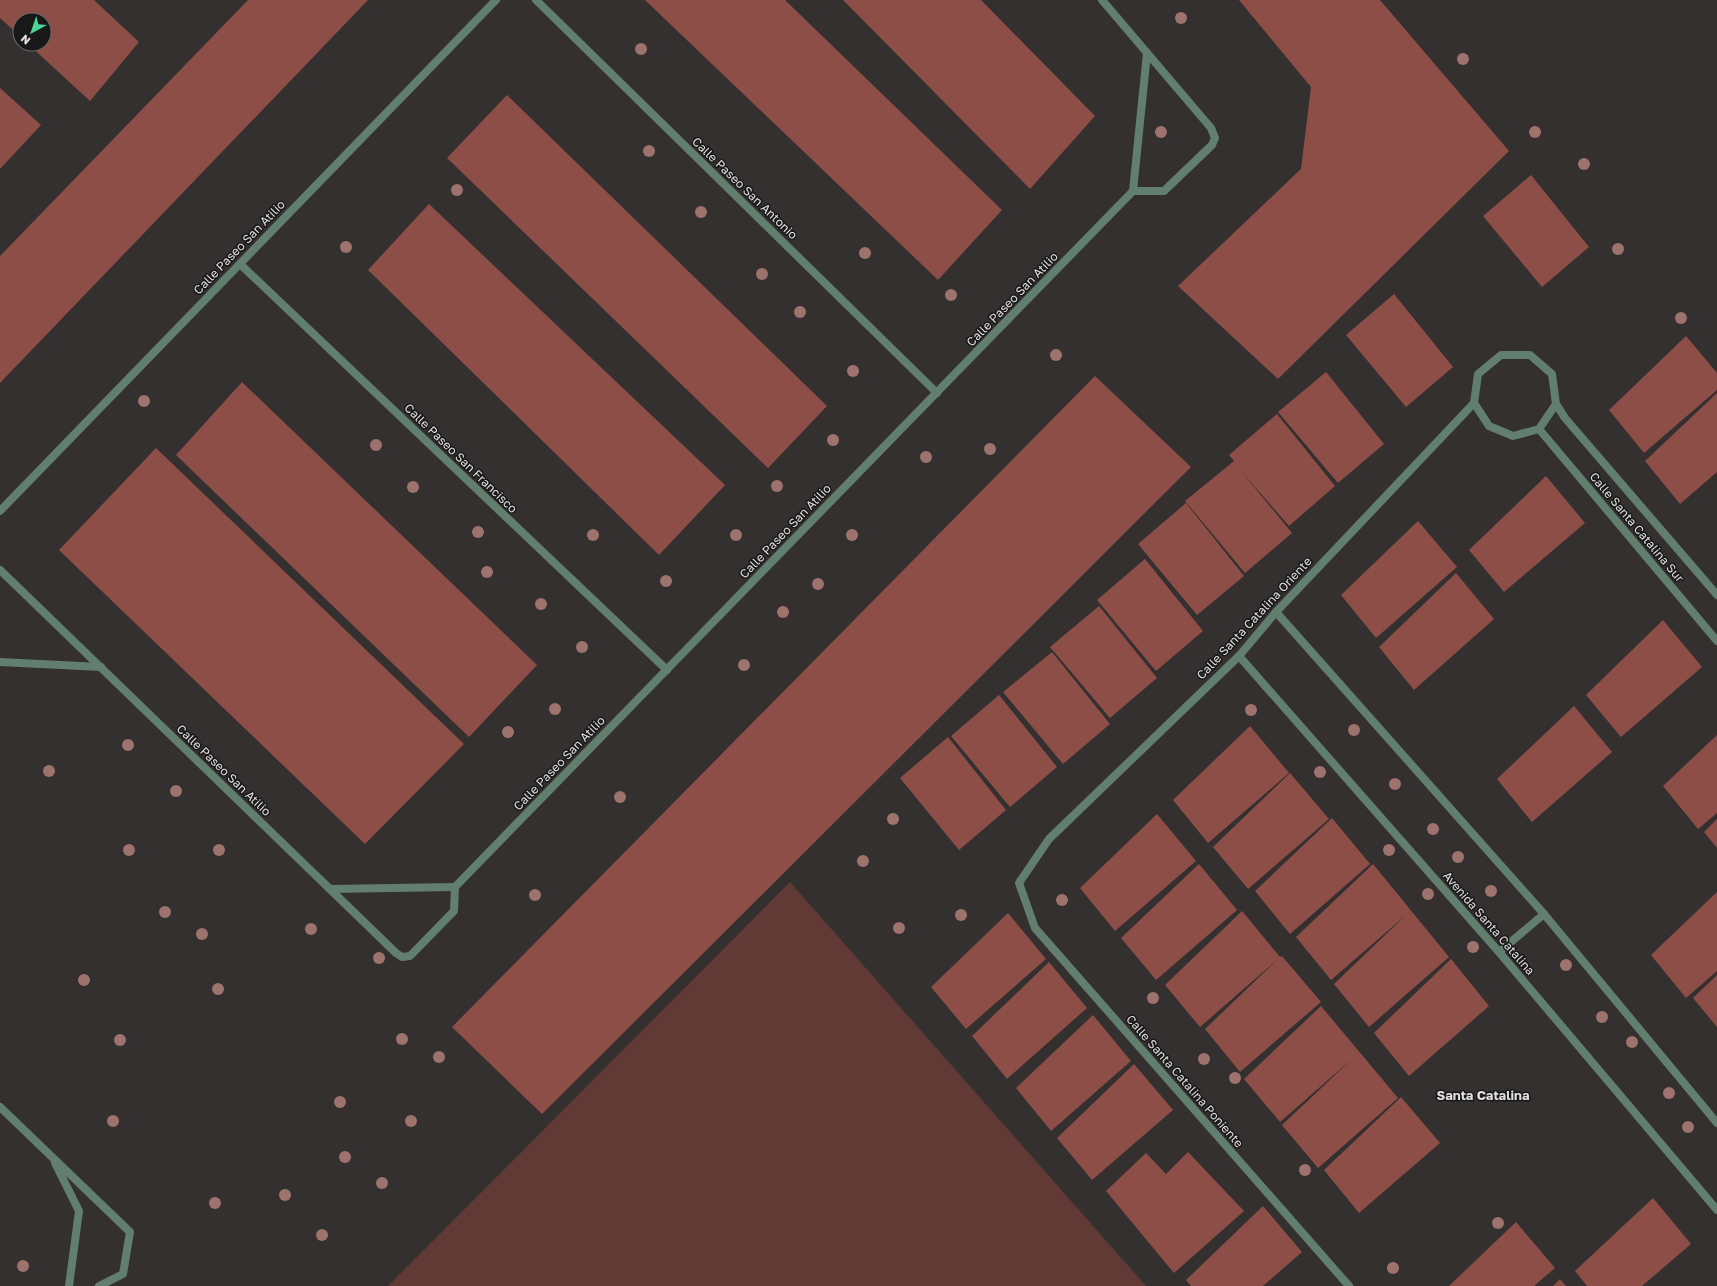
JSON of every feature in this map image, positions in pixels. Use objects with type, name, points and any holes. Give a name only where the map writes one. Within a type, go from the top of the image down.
[{"type":"street","name":"Calle Paseo San Atilio","points":[[0,511],[496,0]]},
{"type":"street","name":"Calle Paseo San Antonio","points":[[536,0],[937,393]]},
{"type":"street","points":[[1102,0],[1211,128],[1215,138],[1212,145],[1164,191],[1133,191],[1147,53]]},
{"type":"street","name":"Calle Paseo San Atilio","points":[[0,570],[402,957],[410,956],[454,911],[455,887],[1133,191]]},
{"type":"street","name":"Calle Paseo San Francisco","points":[[240,264],[667,670]]},
{"type":"street","name":"Calle Santa Catalina Sur","points":[[1474,403],[1478,374],[1501,355],[1530,355],[1552,374],[1556,404],[1565,418],[1717,595]]},
{"type":"street","points":[[1474,403],[1488,426],[1513,436],[1539,429],[1556,404]]},
{"type":"street","name":"Calle Santa Catalina Oriente","points":[[1019,883],[1048,838],[1239,656],[1276,612],[1474,403]]},
{"type":"street","name":"Calle Santa Catalina Sur","points":[[1539,429],[1717,641]]},
{"type":"street","points":[[1276,612],[1544,914],[1717,1123]]},
{"type":"street","name":"Avenida Santa Catalina","points":[[1239,656],[1499,952],[1717,1210]]},
{"type":"street","points":[[0,662],[101,667]]},
{"type":"street","name":"Calle Santa Catalina Poniente","points":[[1019,883],[1035,928],[1349,1286]]},
{"type":"street","points":[[330,889],[455,887]]},
{"type":"street","points":[[1499,952],[1544,914]]},
{"type":"street","points":[[0,1107],[130,1232],[123,1274],[99,1286]]},
{"type":"street","points":[[52,1157],[79,1210],[69,1286]]},
{"type":"shaded area","points":[[790,882],[1146,1286],[388,1286]]},
{"type":"building","points":[[0,0],[94,0],[139,42],[90,101],[37,52],[52,52],[52,12],[12,12],[12,29],[0,18]]},
{"type":"building","points":[[248,0],[368,0],[0,383],[0,256]]},
{"type":"building","points":[[645,0],[785,0],[1002,210],[938,280]]},
{"type":"building","points":[[843,0],[981,0],[1095,116],[1030,189]]},
{"type":"building","points":[[1239,0],[1380,0],[1509,151],[1278,379],[1178,286],[1301,169],[1311,87]]},
{"type":"building","points":[[0,88],[41,125],[0,169]]},
{"type":"building","points":[[507,95],[827,406],[768,468],[447,158]]},
{"type":"building","points":[[1531,175],[1589,247],[1542,287],[1483,216]]},
{"type":"building","points":[[429,204],[725,485],[659,555],[368,270]]},
{"type":"building","points":[[1394,294],[1453,367],[1406,407],[1346,335]]},
{"type":"building","points":[[1686,336],[1717,373],[1717,390],[1644,453],[1609,410]]},
{"type":"building","points":[[1326,372],[1384,444],[1338,483],[1278,412]]},
{"type":"building","points":[[1095,376],[1191,467],[542,1114],[452,1027]]},
{"type":"building","points":[[242,382],[537,665],[469,737],[176,455]]},
{"type":"building","points":[[1717,393],[1717,472],[1680,504],[1645,461]]},
{"type":"building","points":[[1277,414],[1335,486],[1289,526],[1241,471],[1292,533],[1245,573],[1185,501],[1234,461],[1229,455]]},
{"type":"building","points":[[156,448],[464,744],[365,844],[59,550]]},
{"type":"building","points":[[1546,476],[1585,523],[1504,592],[1469,550]]},
{"type":"building","points":[[1186,503],[1244,576],[1197,615],[1138,544]]},
{"type":"building","points":[[1418,521],[1457,567],[1376,638],[1341,595]]},
{"type":"building","points":[[1145,559],[1203,631],[1156,671],[1097,600]]},
{"type":"building","points":[[1456,573],[1494,619],[1414,690],[1379,647]]},
{"type":"building","points":[[1099,606],[1157,678],[1110,718],[1050,647]]},
{"type":"building","points":[[1663,620],[1702,667],[1621,737],[1586,695]]},
{"type":"building","points":[[1052,652],[1110,724],[1063,764],[1003,692]]},
{"type":"building","points":[[999,695],[1057,767],[1010,807],[951,736]]},
{"type":"building","points":[[1574,706],[1612,752],[1532,822],[1497,779]]},
{"type":"building","points":[[1250,726],[1289,773],[1208,843],[1173,800]]},
{"type":"building","points":[[1717,735],[1717,813],[1698,829],[1663,786]]},
{"type":"building","points":[[948,737],[1006,810],[959,850],[900,778]]},
{"type":"building","points":[[1290,773],[1329,819],[1248,889],[1213,847]]},
{"type":"building","points":[[1157,814],[1196,861],[1115,931],[1080,888]]},
{"type":"building","points":[[1332,818],[1370,864],[1290,934],[1255,891]]},
{"type":"building","points":[[1717,819],[1717,848],[1704,832]]},
{"type":"building","points":[[1199,864],[1237,910],[1156,980],[1121,938]]},
{"type":"building","points":[[1373,864],[1449,957],[1369,1027],[1334,984],[1406,915],[1331,980],[1296,937]]},
{"type":"building","points":[[1717,892],[1717,971],[1686,998],[1651,955]]},
{"type":"building","points":[[1242,911],[1280,957],[1282,956],[1321,1002],[1240,1072],[1205,1029],[1278,959],[1200,1027],[1165,985]]},
{"type":"building","points":[[1008,913],[1046,959],[966,1029],[931,987]]},
{"type":"building","points":[[1451,959],[1489,1006],[1409,1076],[1374,1033]]},
{"type":"building","points":[[1049,962],[1087,1008],[1007,1079],[972,1036]]},
{"type":"building","points":[[1717,975],[1717,1027],[1693,998]]},
{"type":"building","points":[[1321,1006],[1398,1098],[1318,1168],[1282,1125],[1352,1059],[1280,1122],[1244,1079]]},
{"type":"building","points":[[1093,1015],[1131,1061],[1051,1131],[1016,1088]]},
{"type":"building","points":[[1134,1064],[1173,1110],[1092,1180],[1057,1138]]},
{"type":"building","points":[[1401,1097],[1440,1143],[1359,1213],[1324,1170]]},
{"type":"building","points":[[1188,1152],[1244,1211],[1174,1273],[1106,1191],[1146,1153],[1166,1174]]},
{"type":"building","points":[[1653,1198],[1691,1244],[1642,1286],[1587,1286],[1575,1271]]},
{"type":"building","points":[[1263,1206],[1302,1252],[1263,1286],[1191,1286],[1186,1280]]},
{"type":"building","points":[[1516,1222],[1555,1268],[1534,1286],[1449,1286]]},
{"type":"building","points":[[1560,1279],[1566,1286],[1553,1286]]},
{"type":"district","name":"Santa Catalina","points":[[1483,1095]]}]
